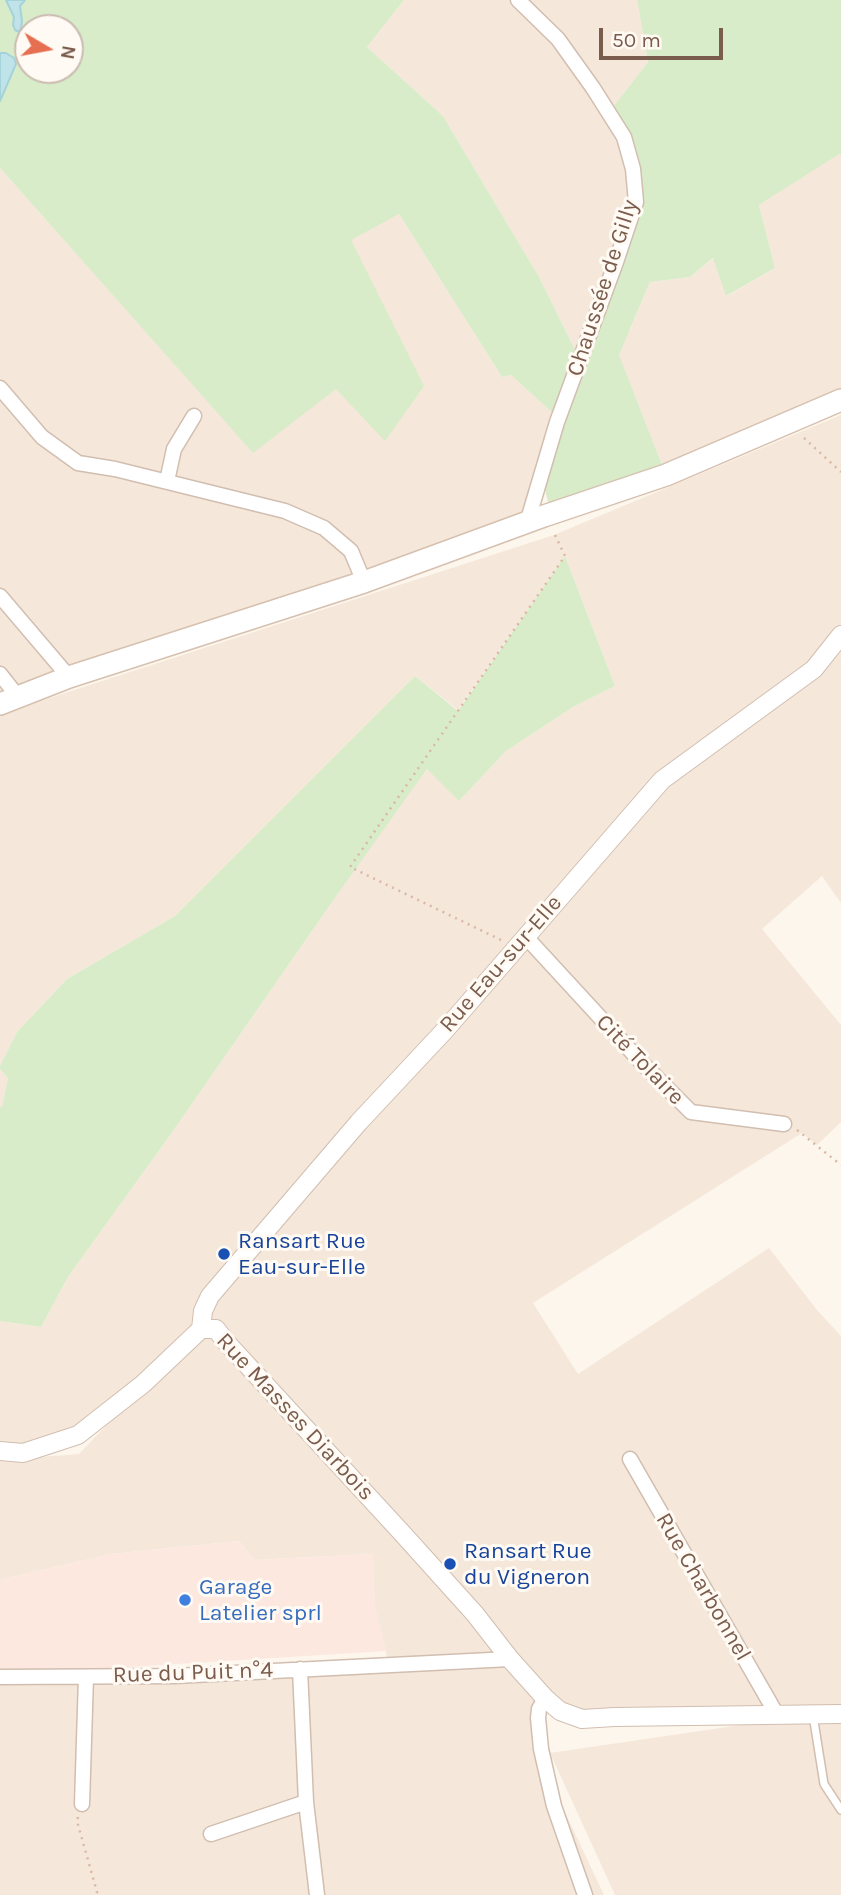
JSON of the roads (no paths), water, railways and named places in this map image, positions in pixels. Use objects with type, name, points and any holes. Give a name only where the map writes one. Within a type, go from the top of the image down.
[{"type":"main road","points":[[9,700],[69,677],[364,582],[666,475],[841,400]]},
{"type":"street","name":"Chaussée de Gilly","points":[[518,0],[558,39],[624,137],[633,169],[636,202],[617,262],[557,422],[536,519]]},
{"type":"street","points":[[0,388],[42,437],[78,463],[167,481],[285,511],[324,528],[351,551],[364,582]]},
{"type":"street","points":[[167,481],[174,449],[194,416]]},
{"type":"street","points":[[0,596],[69,677]]},
{"type":"street","name":"Rue Eau-sur-Elle","points":[[201,1329],[203,1311],[210,1296],[359,1122],[446,1029],[662,780],[814,669],[841,635]]},
{"type":"street","points":[[0,674],[9,700]]},
{"type":"street","name":"Cité Tolaire","points":[[521,942],[691,1112],[785,1124]]},
{"type":"street","name":"Rue Masses Diarbois","points":[[0,1451],[23,1453],[78,1435],[151,1377],[201,1329],[216,1329],[475,1614],[545,1698]]},
{"type":"street","name":"Rue Charbonnel","points":[[630,1458],[777,1715]]},
{"type":"street","name":"Rue du Puit n°4","points":[[0,1677],[175,1676],[510,1659]]},
{"type":"street","name":"Rue du Puit n°4","points":[[300,1669],[306,1802],[317,1895]]},
{"type":"street","name":"Rue du Puit n°4","points":[[82,1804],[86,1677]]},
{"type":"street","points":[[585,1895],[554,1806],[541,1749],[538,1718],[545,1698],[560,1712],[582,1719],[841,1714]]},
{"type":"street","points":[[211,1834],[306,1802]]},
{"type":"lane","points":[[813,1714],[824,1784],[841,1810]]},
{"type":"water","points":[[6,0],[25,0],[20,6],[21,14],[14,14],[14,17]]},
{"type":"water","points":[[0,53],[6,53],[14,58],[14,69],[0,101]]},
{"type":"place","name":"Ransart Rue Eau-sur-Elle","points":[[224,1254]]},
{"type":"place","name":"Ransart Rue du Vigneron","points":[[450,1564]]},
{"type":"place","name":"Garage Latelier sprl","points":[[185,1600]]}]
